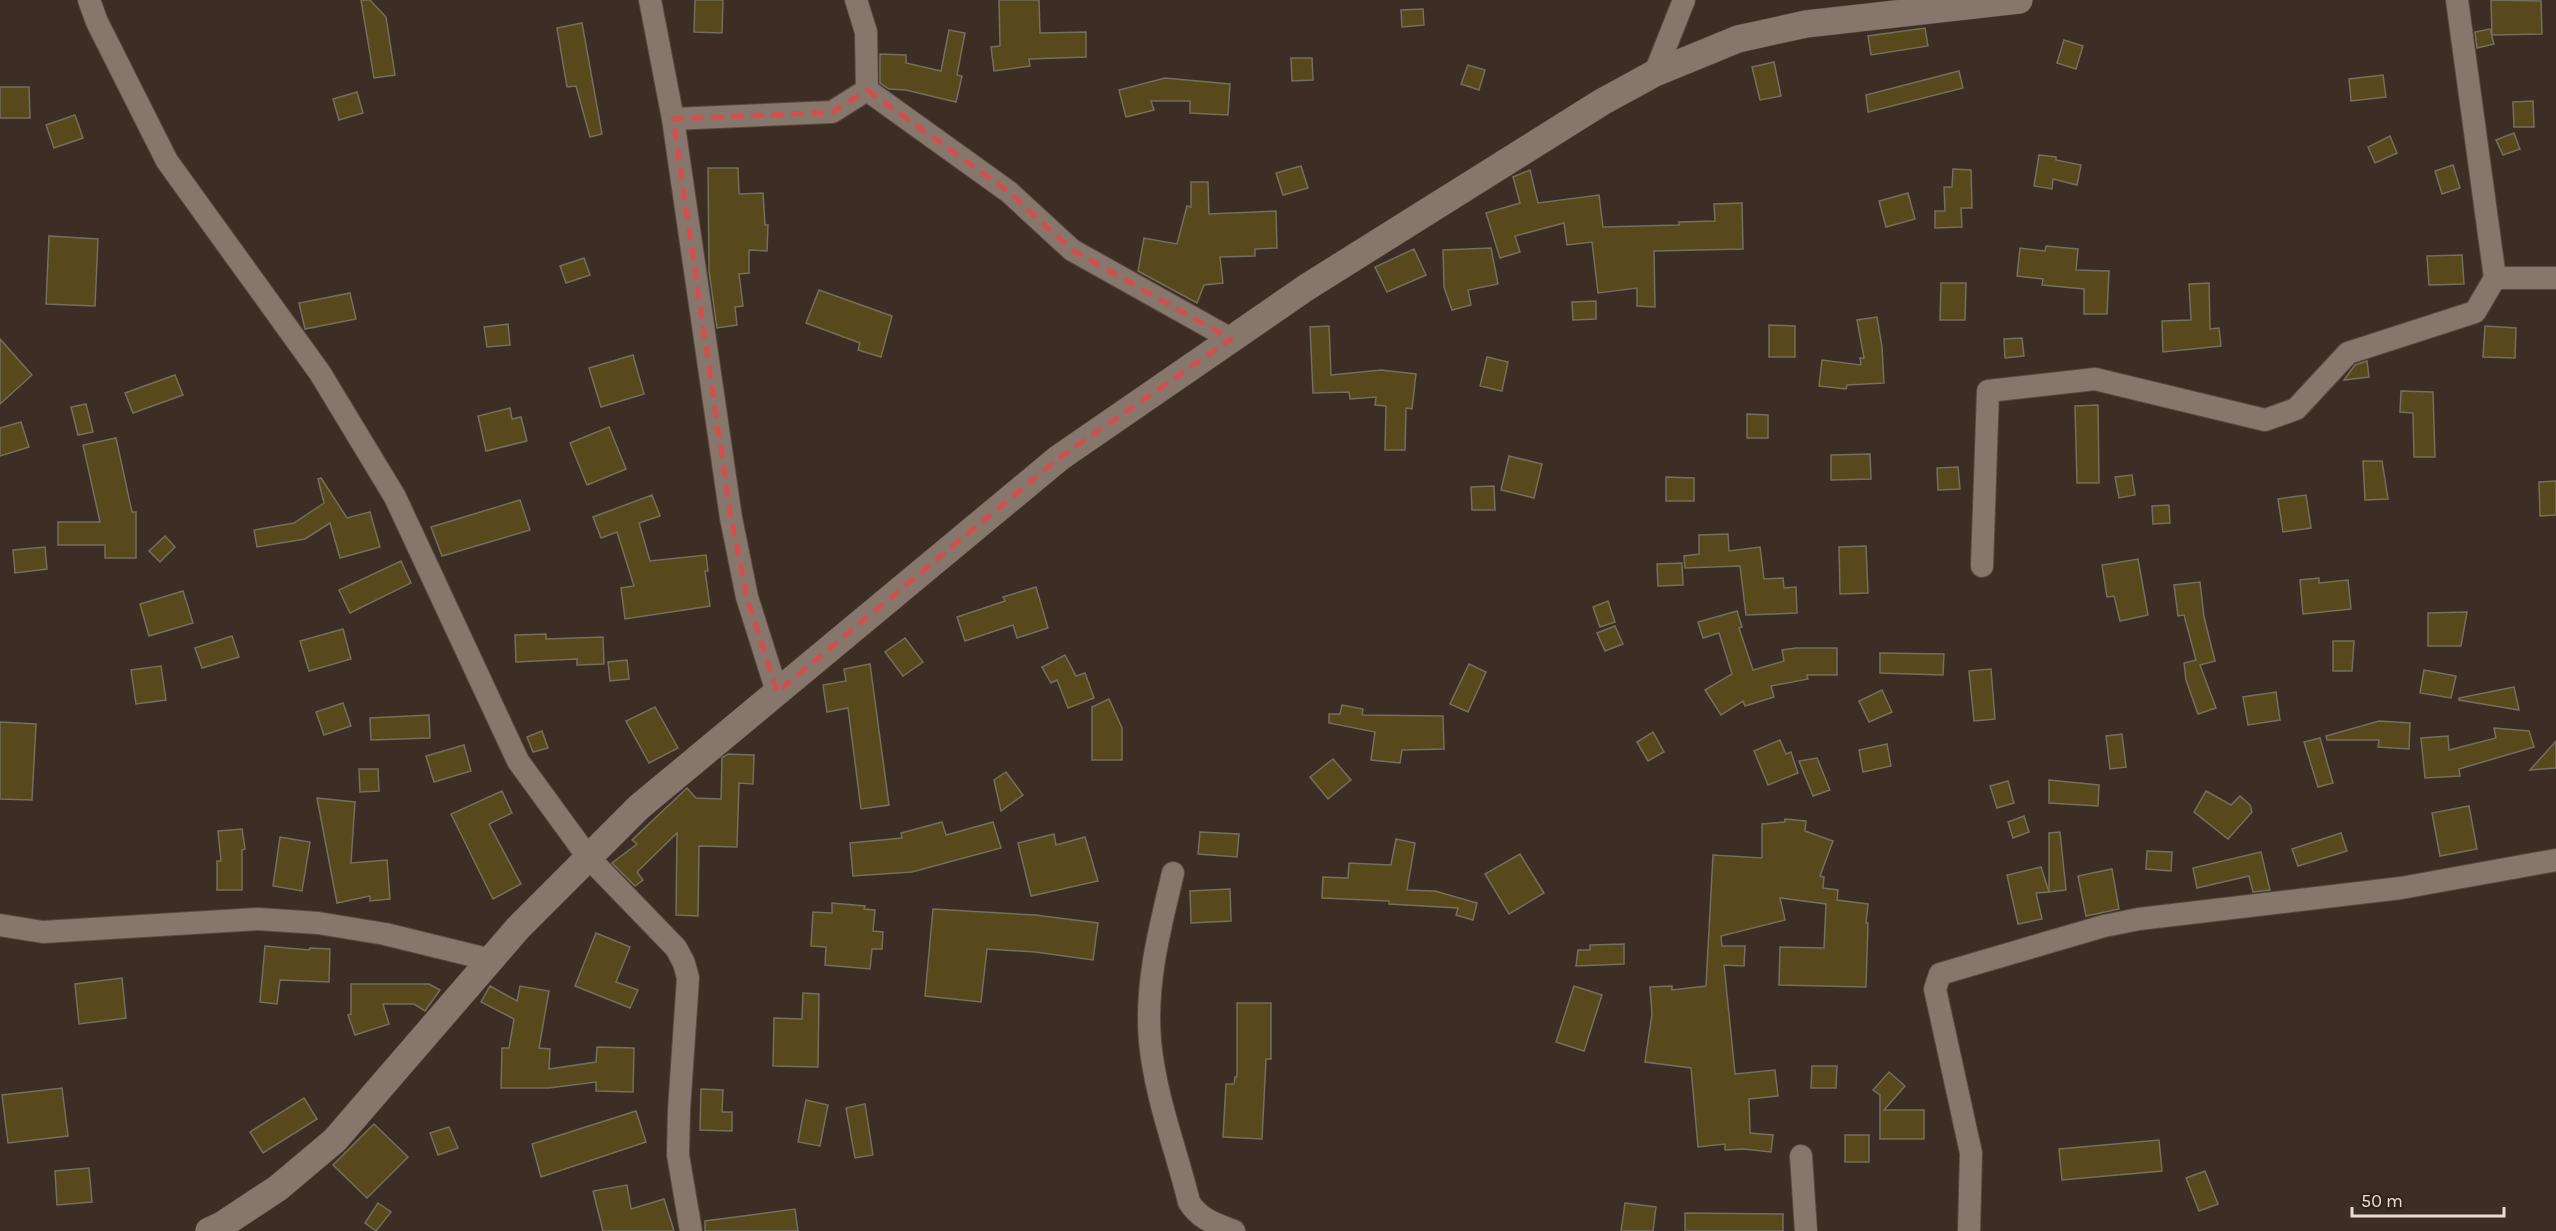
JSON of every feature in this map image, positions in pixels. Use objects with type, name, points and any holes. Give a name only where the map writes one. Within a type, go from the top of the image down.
[{"type":"street","points":[[89,0],[97,22],[167,161],[320,374],[395,497],[518,761],[588,857],[676,948],[684,963],[688,978],[678,1155],[691,1231]]},
{"type":"street","points":[[650,0],[673,119],[731,518],[747,597],[777,692]]},
{"type":"street","points":[[856,0],[866,32],[867,90]]},
{"type":"street","points":[[1655,73],[1684,0]]},
{"type":"street","points":[[209,1231],[278,1188],[335,1140],[518,928],[639,807],[1059,458],[1307,287],[1602,102],[1655,73],[1738,39],[1806,24],[2019,0]]},
{"type":"street","points":[[1982,566],[1988,391],[2094,379],[2265,420],[2296,409],[2348,353],[2475,312],[2495,278],[2457,0]]},
{"type":"street","points":[[673,119],[832,112],[867,90]]},
{"type":"street","points":[[867,90],[1008,192],[1072,250],[1231,339]]},
{"type":"street","points":[[2495,278],[2556,278]]},
{"type":"street","points":[[1969,1231],[1971,1153],[1935,988],[1940,974],[2104,926],[2139,919],[2401,888],[2556,860]]},
{"type":"street","points":[[1173,873],[1155,947],[1150,979],[1150,1041],[1159,1092],[1189,1202],[1203,1219],[1234,1231]]},
{"type":"street","points":[[0,925],[43,933],[258,919],[318,923],[385,934],[491,960]]},
{"type":"street","points":[[1801,1156],[1806,1231]]},
{"type":"highlighted area","points":[[867,90],[1009,192],[1072,250],[1231,339],[1059,458],[777,692],[747,597],[731,518],[673,119],[832,112]]},
{"type":"building","points":[[361,0],[370,0],[386,17],[395,75],[374,78]]},
{"type":"building","points":[[695,0],[723,0],[722,33],[694,32]]},
{"type":"building","points":[[999,0],[1039,0],[1040,33],[1086,32],[1086,57],[1029,59],[1030,66],[994,71],[991,47],[1000,46]]},
{"type":"building","points":[[2491,0],[2541,1],[2542,34],[2492,35]]},
{"type":"building","points":[[1423,9],[1424,25],[1402,27],[1401,10]]},
{"type":"building","points":[[582,23],[602,134],[590,137],[576,86],[567,87],[557,28]]},
{"type":"building","points":[[1925,28],[1928,46],[1871,55],[1868,36]]},
{"type":"building","points":[[2490,29],[2494,44],[2477,48],[2475,32]]},
{"type":"building","points":[[949,30],[965,33],[957,75],[962,76],[956,102],[906,90],[889,89],[880,83],[880,54],[906,55],[906,63],[941,71]]},
{"type":"building","points":[[2064,40],[2083,46],[2076,69],[2057,63]]},
{"type":"building","points":[[1291,58],[1312,58],[1313,80],[1292,81]]},
{"type":"building","points":[[1774,62],[1781,96],[1760,100],[1752,67]]},
{"type":"building","points":[[1468,65],[1485,70],[1479,90],[1461,84]]},
{"type":"building","points":[[1959,71],[1963,88],[1868,112],[1866,95]]},
{"type":"building","points":[[2383,75],[2386,97],[2351,101],[2349,79]]},
{"type":"building","points":[[1165,78],[1230,84],[1228,115],[1190,113],[1190,101],[1151,101],[1154,110],[1126,117],[1119,90]]},
{"type":"building","points":[[0,87],[29,87],[30,118],[0,118]]},
{"type":"building","points":[[357,92],[363,113],[339,120],[333,99]]},
{"type":"building","points":[[2533,101],[2534,127],[2514,127],[2513,102]]},
{"type":"building","points":[[75,115],[83,138],[54,148],[46,125]]},
{"type":"building","points":[[2514,133],[2520,149],[2503,155],[2496,140]]},
{"type":"building","points":[[2390,136],[2397,153],[2375,163],[2368,147]]},
{"type":"building","points":[[2039,155],[2056,157],[2056,160],[2081,165],[2077,185],[2053,179],[2052,189],[2034,186]]},
{"type":"building","points":[[2453,165],[2460,188],[2442,194],[2435,171]]},
{"type":"building","points":[[1301,166],[1308,188],[1283,195],[1276,173]]},
{"type":"building","points":[[708,168],[738,168],[739,194],[763,193],[765,225],[768,225],[767,251],[749,250],[749,273],[739,274],[743,306],[735,307],[737,325],[717,328],[709,271]]},
{"type":"building","points":[[1953,169],[1971,170],[1972,208],[1961,208],[1962,227],[1935,228],[1935,211],[1945,211],[1944,187],[1952,187]]},
{"type":"building","points":[[1530,170],[1538,203],[1599,195],[1603,227],[1679,225],[1679,222],[1715,221],[1714,204],[1742,203],[1743,249],[1654,251],[1655,307],[1637,306],[1637,288],[1598,293],[1592,242],[1567,245],[1564,223],[1515,236],[1520,252],[1500,258],[1486,213],[1520,203],[1513,177]]},
{"type":"building","points":[[1191,182],[1208,182],[1209,214],[1276,211],[1277,248],[1255,249],[1255,256],[1220,257],[1223,283],[1204,285],[1197,303],[1138,271],[1144,238],[1177,244],[1187,206],[1191,207]]},
{"type":"building","points":[[1908,193],[1915,219],[1886,227],[1879,201]]},
{"type":"building","points":[[49,236],[98,239],[95,306],[46,304]]},
{"type":"building","points":[[2046,246],[2078,249],[2076,270],[2109,271],[2107,314],[2084,314],[2084,289],[2042,285],[2043,279],[2017,276],[2020,248],[2045,251]]},
{"type":"building","points":[[1491,248],[1498,284],[1468,290],[1471,305],[1452,310],[1444,287],[1443,250]]},
{"type":"building","points":[[1414,249],[1426,275],[1387,292],[1375,267]]},
{"type":"building","points":[[2462,255],[2464,284],[2429,285],[2427,256]]},
{"type":"building","points":[[584,258],[590,275],[566,283],[560,266]]},
{"type":"building","points":[[1941,283],[1966,283],[1965,320],[1940,320]]},
{"type":"building","points":[[2209,283],[2210,329],[2219,328],[2221,346],[2163,352],[2162,321],[2191,320],[2189,284]]},
{"type":"building","points":[[819,290],[892,316],[881,357],[858,350],[860,343],[806,323]]},
{"type":"building","points":[[350,293],[356,319],[305,329],[299,303]]},
{"type":"building","points":[[1596,301],[1596,319],[1573,320],[1572,302]]},
{"type":"building","points":[[1877,317],[1882,347],[1884,383],[1847,385],[1846,389],[1819,386],[1822,360],[1861,365],[1860,358],[1864,358],[1857,320]]},
{"type":"building","points":[[508,324],[510,345],[487,347],[484,327]]},
{"type":"building","points":[[1769,325],[1795,326],[1795,357],[1769,357]]},
{"type":"building","points":[[1329,326],[1331,375],[1381,370],[1416,374],[1412,409],[1406,408],[1405,450],[1385,450],[1386,406],[1375,405],[1376,397],[1350,399],[1349,392],[1313,393],[1310,327]]},
{"type":"building","points":[[2485,326],[2516,328],[2515,358],[2483,357]]},
{"type":"building","points":[[2022,338],[2024,356],[2005,358],[2004,339]]},
{"type":"building","points":[[0,339],[32,375],[0,404]]},
{"type":"building","points":[[633,355],[644,394],[601,407],[589,368]]},
{"type":"building","points":[[1487,357],[1508,362],[1502,391],[1480,386]]},
{"type":"building","points":[[2367,361],[2369,377],[2344,380],[2355,365]]},
{"type":"building","points":[[175,375],[183,395],[133,413],[125,393]]},
{"type":"building","points":[[2401,391],[2433,392],[2435,457],[2414,457],[2413,413],[2400,412]]},
{"type":"building","points":[[86,404],[93,432],[78,435],[71,407]]},
{"type":"building","points":[[2098,405],[2099,483],[2077,483],[2075,406]]},
{"type":"building","points":[[510,408],[512,419],[521,417],[527,441],[486,451],[478,416]]},
{"type":"building","points":[[1747,414],[1768,415],[1768,438],[1747,438]]},
{"type":"building","points":[[21,422],[29,447],[0,456],[0,428]]},
{"type":"building","points":[[609,427],[626,469],[587,485],[570,443]]},
{"type":"building","points":[[116,438],[132,512],[136,512],[136,558],[105,558],[105,545],[58,545],[58,522],[100,522],[83,445]]},
{"type":"building","points":[[1870,454],[1871,479],[1831,480],[1831,455]]},
{"type":"building","points":[[1509,456],[1542,464],[1534,498],[1501,490]]},
{"type":"building","points":[[2363,461],[2382,461],[2388,499],[2365,500]]},
{"type":"building","points":[[1958,467],[1960,489],[1938,490],[1937,468]]},
{"type":"building","points":[[2132,475],[2135,495],[2119,498],[2115,477]]},
{"type":"building","points":[[1666,477],[1694,478],[1694,501],[1666,501]]},
{"type":"building","points":[[321,478],[347,518],[370,512],[380,547],[340,558],[330,523],[305,539],[257,547],[254,530],[294,523],[324,503],[318,479]]},
{"type":"building","points":[[2556,481],[2556,515],[2540,516],[2539,482]]},
{"type":"building","points":[[1494,486],[1495,510],[1472,510],[1471,487]]},
{"type":"building","points":[[652,495],[660,516],[639,523],[650,561],[706,555],[708,571],[705,571],[710,606],[625,619],[621,588],[634,586],[617,532],[601,538],[593,517]]},
{"type":"building","points":[[2306,495],[2311,528],[2283,532],[2278,499]]},
{"type":"building","points":[[520,500],[530,530],[442,556],[431,527]]},
{"type":"building","points":[[2169,505],[2170,523],[2153,524],[2152,506]]},
{"type":"building","points":[[1728,534],[1729,551],[1760,547],[1764,579],[1783,578],[1784,588],[1796,587],[1797,613],[1746,615],[1740,566],[1685,568],[1684,556],[1699,554],[1699,535]]},
{"type":"building","points":[[165,536],[175,547],[160,562],[149,551]]},
{"type":"building","points":[[1866,546],[1868,593],[1840,594],[1839,547]]},
{"type":"building","points":[[45,547],[47,569],[15,573],[13,550]]},
{"type":"building","points":[[2138,559],[2148,615],[2120,621],[2114,596],[2107,597],[2102,565]]},
{"type":"building","points":[[401,561],[411,583],[350,613],[339,590]]},
{"type":"building","points":[[1682,563],[1683,585],[1658,586],[1657,564]]},
{"type":"building","points":[[2319,578],[2319,583],[2348,580],[2351,609],[2303,614],[2300,580]]},
{"type":"building","points":[[2200,582],[2204,617],[2215,661],[2200,665],[2216,708],[2198,714],[2186,680],[2184,663],[2196,660],[2184,615],[2178,616],[2174,585]]},
{"type":"building","points":[[1036,587],[1048,628],[1017,638],[1013,625],[965,641],[957,617],[1005,601],[1003,597]]},
{"type":"building","points":[[183,591],[193,623],[149,636],[140,604]]},
{"type":"building","points":[[1608,601],[1615,622],[1600,627],[1593,607]]},
{"type":"building","points":[[1737,611],[1742,627],[1739,628],[1753,670],[1784,661],[1782,650],[1837,648],[1837,675],[1807,675],[1808,679],[1771,686],[1774,697],[1745,706],[1743,701],[1721,715],[1705,690],[1732,674],[1719,633],[1703,638],[1698,622]]},
{"type":"building","points":[[2467,612],[2461,646],[2428,646],[2428,613]]},
{"type":"building","points":[[1615,626],[1623,644],[1605,651],[1597,633]]},
{"type":"building","points":[[343,629],[351,659],[309,671],[300,641]]},
{"type":"building","points":[[546,634],[546,639],[603,637],[604,664],[577,665],[577,659],[516,662],[515,635]]},
{"type":"building","points":[[232,636],[239,657],[202,668],[195,648]]},
{"type":"building","points":[[905,638],[923,662],[903,676],[885,652]]},
{"type":"building","points":[[2333,641],[2354,641],[2352,671],[2333,671]]},
{"type":"building","points":[[1880,653],[1944,654],[1943,675],[1880,673]]},
{"type":"building","points":[[1065,655],[1076,676],[1085,673],[1094,698],[1068,708],[1057,680],[1051,683],[1042,667]]},
{"type":"building","points":[[627,660],[629,679],[610,681],[608,662]]},
{"type":"building","points":[[870,664],[889,805],[861,809],[848,708],[827,712],[823,685],[846,681],[844,669]]},
{"type":"building","points":[[1469,664],[1486,672],[1468,712],[1450,704]]},
{"type":"building","points":[[161,666],[166,700],[136,704],[131,670]]},
{"type":"building","points":[[1991,669],[1995,719],[1974,721],[1969,671]]},
{"type":"building","points":[[2424,670],[2456,676],[2451,698],[2420,693]]},
{"type":"building","points":[[2514,687],[2519,710],[2459,700],[2459,698]]},
{"type":"building","points":[[1882,690],[1892,712],[1869,722],[1859,701]]},
{"type":"building","points":[[2276,692],[2280,720],[2248,725],[2243,697]]},
{"type":"building","points":[[1109,699],[1122,728],[1122,760],[1092,760],[1092,707]]},
{"type":"building","points":[[343,703],[351,726],[324,735],[316,712]]},
{"type":"building","points":[[1342,705],[1363,709],[1362,715],[1443,716],[1444,749],[1402,750],[1400,763],[1371,760],[1375,732],[1329,723],[1329,714],[1340,714]]},
{"type":"building","points":[[655,707],[678,748],[649,763],[626,721]]},
{"type":"building","points":[[429,715],[430,738],[371,740],[370,718]]},
{"type":"building","points":[[2379,721],[2410,723],[2409,749],[2378,747],[2379,740],[2327,740],[2326,736]]},
{"type":"building","points":[[0,722],[36,724],[32,800],[0,799]]},
{"type":"building","points":[[2494,728],[2529,731],[2534,747],[2459,769],[2460,776],[2425,778],[2421,738],[2448,736],[2449,750],[2496,738]]},
{"type":"building","points":[[542,731],[548,748],[533,752],[527,737]]},
{"type":"building","points":[[1653,732],[1664,752],[1648,761],[1637,742]]},
{"type":"building","points":[[2122,734],[2126,767],[2110,769],[2106,736]]},
{"type":"building","points":[[2320,738],[2333,783],[2318,787],[2304,742]]},
{"type":"building","points":[[1780,740],[1786,754],[1791,752],[1798,773],[1768,785],[1754,751]]},
{"type":"building","points":[[2556,741],[2556,768],[2530,770]]},
{"type":"building","points":[[1887,744],[1891,766],[1863,772],[1859,750]]},
{"type":"building","points":[[464,745],[471,771],[434,782],[426,756]]},
{"type":"building","points":[[728,754],[754,755],[753,784],[739,783],[737,847],[699,846],[698,916],[676,915],[677,833],[637,872],[643,880],[635,886],[612,863],[637,844],[632,840],[687,788],[696,798],[721,799],[722,758]]},
{"type":"building","points":[[1817,758],[1830,790],[1813,796],[1799,761]]},
{"type":"building","points":[[1333,759],[1351,780],[1328,799],[1310,777]]},
{"type":"building","points":[[359,769],[378,769],[379,791],[360,792]]},
{"type":"building","points":[[1006,772],[1023,795],[1001,811],[994,780]]},
{"type":"building","points":[[2049,780],[2099,785],[2098,806],[2049,803]]},
{"type":"building","points":[[2008,781],[2014,803],[1997,808],[1990,786]]},
{"type":"building","points":[[502,791],[512,813],[489,824],[521,884],[493,899],[451,814]]},
{"type":"building","points":[[2206,791],[2231,805],[2240,796],[2250,805],[2252,812],[2228,839],[2194,812]]},
{"type":"building","points":[[317,798],[355,802],[351,863],[387,860],[390,899],[370,901],[370,896],[337,903]]},
{"type":"building","points":[[2469,806],[2477,849],[2440,856],[2432,813]]},
{"type":"building","points":[[2024,816],[2029,832],[2013,838],[2008,822]]},
{"type":"building","points":[[1785,819],[1806,821],[1805,831],[1833,841],[1820,876],[1824,877],[1823,888],[1838,890],[1837,900],[1868,904],[1866,987],[1779,985],[1780,947],[1824,948],[1826,904],[1780,898],[1785,920],[1721,936],[1722,946],[1745,946],[1744,966],[1724,965],[1735,1074],[1775,1070],[1778,1096],[1749,1099],[1750,1133],[1773,1135],[1771,1152],[1744,1149],[1725,1150],[1725,1144],[1698,1147],[1691,1068],[1645,1062],[1652,1014],[1650,987],[1672,986],[1672,990],[1706,986],[1713,855],[1762,858],[1762,824],[1785,822]]},
{"type":"building","points":[[942,822],[946,835],[993,822],[1001,848],[912,872],[853,876],[850,843],[902,838],[901,833]]},
{"type":"building","points":[[242,829],[245,849],[242,850],[242,890],[217,890],[217,861],[221,861],[218,831]]},
{"type":"building","points":[[1200,832],[1239,834],[1237,857],[1198,854]]},
{"type":"building","points":[[2060,832],[2066,890],[2049,892],[2049,833]]},
{"type":"building","points":[[2341,833],[2347,851],[2298,866],[2292,849]]},
{"type":"building","points":[[1054,834],[1056,845],[1085,837],[1098,881],[1031,896],[1018,843]]},
{"type":"building","points":[[280,837],[310,842],[302,891],[273,886]]},
{"type":"building","points":[[1396,839],[1415,843],[1407,890],[1435,891],[1477,903],[1473,920],[1456,915],[1458,908],[1389,904],[1389,901],[1322,898],[1323,877],[1348,878],[1349,863],[1391,865]]},
{"type":"building","points":[[2147,851],[2172,852],[2171,871],[2146,869]]},
{"type":"building","points":[[2261,852],[2270,890],[2253,892],[2249,876],[2197,888],[2193,868]]},
{"type":"building","points":[[1520,854],[1544,893],[1509,914],[1485,874]]},
{"type":"building","points":[[2041,867],[2049,892],[2036,893],[2042,919],[2018,924],[2007,875]]},
{"type":"building","points":[[2112,869],[2119,909],[2086,916],[2078,876]]},
{"type":"building","points":[[1230,889],[1231,921],[1191,923],[1190,891]]},
{"type":"building","points":[[832,903],[865,906],[864,909],[875,910],[873,931],[883,932],[882,949],[872,949],[870,969],[825,965],[826,947],[811,946],[813,912],[832,913]]},
{"type":"building","points":[[933,909],[1035,915],[1098,923],[1093,960],[1035,952],[987,949],[981,1002],[925,996]]},
{"type":"building","points":[[596,933],[630,947],[616,982],[638,990],[630,1008],[575,986]]},
{"type":"building","points":[[1624,944],[1624,964],[1576,966],[1578,950],[1590,950],[1590,945]]},
{"type":"building","points":[[265,946],[309,950],[310,948],[330,949],[329,982],[280,980],[277,1004],[260,1002]]},
{"type":"building","points":[[122,978],[126,1018],[79,1024],[75,984]]},
{"type":"building","points":[[351,984],[429,984],[440,990],[425,1011],[414,1004],[383,1004],[389,1024],[355,1035],[348,1015],[351,1014]]},
{"type":"building","points":[[490,986],[517,1001],[520,986],[549,991],[539,1048],[550,1049],[549,1069],[596,1062],[597,1047],[634,1048],[633,1092],[596,1091],[596,1082],[549,1088],[501,1088],[502,1048],[509,1048],[514,1019],[481,1002]]},
{"type":"building","points":[[1574,986],[1602,995],[1584,1051],[1556,1042]]},
{"type":"building","points":[[803,993],[819,994],[818,1067],[773,1066],[774,1018],[802,1019]]},
{"type":"building","points":[[1237,1003],[1271,1003],[1271,1059],[1266,1059],[1262,1139],[1223,1137],[1226,1084],[1234,1084],[1235,1077],[1237,1077]]},
{"type":"building","points":[[1812,1066],[1837,1066],[1836,1088],[1811,1088]]},
{"type":"building","points":[[1889,1072],[1905,1086],[1884,1110],[1924,1110],[1924,1139],[1880,1139],[1880,1095],[1873,1090]]},
{"type":"building","points":[[62,1088],[68,1136],[8,1143],[2,1095]]},
{"type":"building","points":[[701,1089],[723,1090],[722,1112],[732,1112],[732,1131],[700,1130]]},
{"type":"building","points":[[304,1098],[317,1119],[263,1153],[250,1132]]},
{"type":"building","points":[[806,1100],[828,1105],[820,1146],[798,1142]]},
{"type":"building","points":[[865,1104],[873,1155],[855,1158],[846,1108]]},
{"type":"building","points":[[636,1111],[646,1142],[541,1177],[532,1144]]},
{"type":"building","points":[[374,1124],[408,1157],[367,1198],[333,1165]]},
{"type":"building","points":[[449,1127],[458,1148],[438,1155],[430,1133]]},
{"type":"building","points":[[1845,1135],[1869,1135],[1869,1162],[1845,1162]]},
{"type":"building","points":[[2159,1140],[2162,1171],[2062,1180],[2059,1149]]},
{"type":"building","points":[[89,1168],[92,1202],[57,1205],[55,1171]]},
{"type":"building","points":[[2205,1171],[2218,1204],[2199,1211],[2186,1178]]},
{"type":"building","points":[[627,1185],[631,1209],[664,1199],[674,1231],[603,1231],[593,1191]]},
{"type":"building","points":[[378,1203],[391,1212],[376,1231],[365,1223]]},
{"type":"building","points":[[1625,1203],[1656,1207],[1653,1231],[1621,1231]]},
{"type":"building","points":[[795,1209],[798,1231],[705,1231],[705,1221]]},
{"type":"building","points":[[1685,1213],[1783,1214],[1783,1231],[1685,1231]]}]
